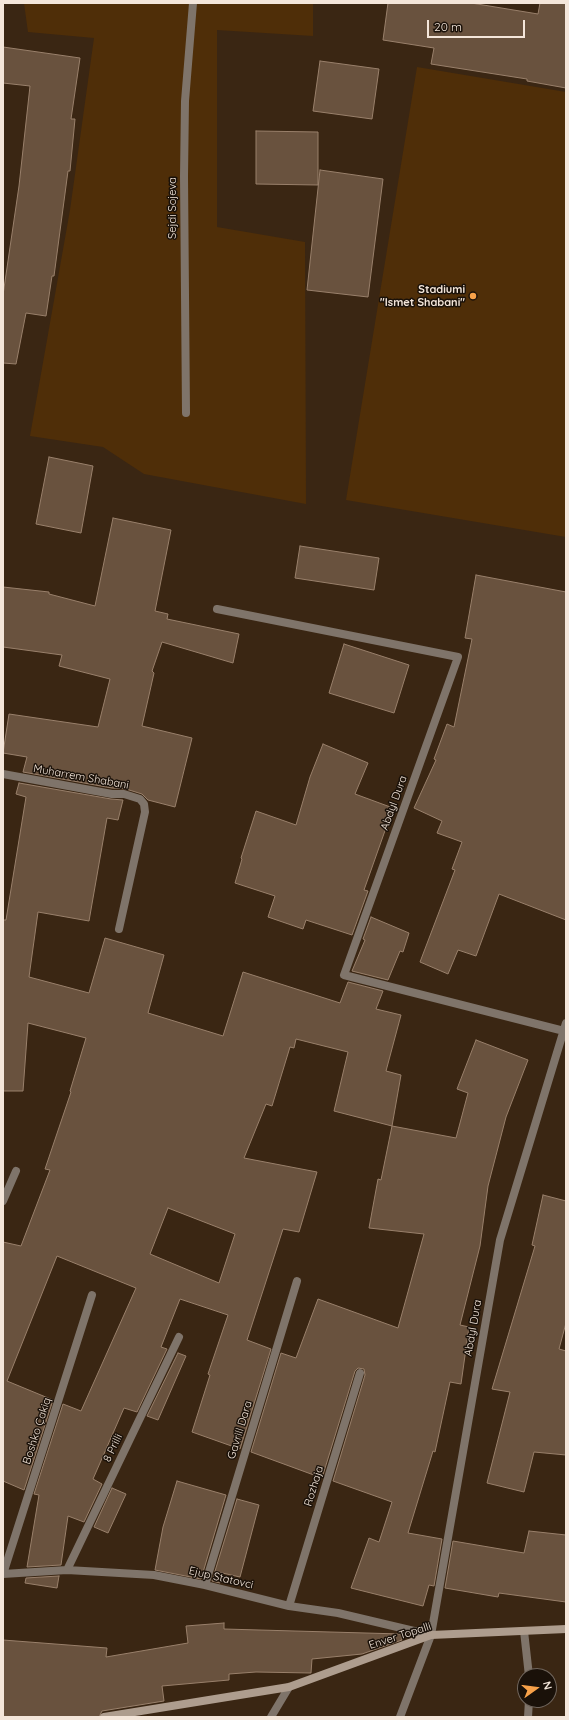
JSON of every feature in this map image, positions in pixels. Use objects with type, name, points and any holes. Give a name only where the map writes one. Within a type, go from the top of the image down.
[{"type":"main road","name":"Enver Topalli","points":[[104,1717],[289,1687],[431,1635],[566,1629]]},
{"type":"street","name":"Sejdi Sojeva","points":[[186,413],[184,176],[185,101],[193,3]]},
{"type":"street","name":"Abdyl Dura","points":[[217,609],[458,657],[344,975],[564,1031]]},
{"type":"street","name":"Muharrem Shabani","points":[[3,774],[112,794],[124,794],[140,799],[144,804],[145,812],[119,929]]},
{"type":"street","name":"Abdyl Dura","points":[[400,1717],[431,1635],[500,1240],[566,1023]]},
{"type":"street","points":[[3,1201],[16,1171]]},
{"type":"street","name":"Gavrill Dara","points":[[205,1585],[297,1282]]},
{"type":"street","name":"Boshko Çakiq","points":[[3,1574],[92,1295]]},
{"type":"street","name":"8 Prilli","points":[[67,1570],[179,1337]]},
{"type":"street","name":"Rozhaja","points":[[289,1606],[360,1373]]},
{"type":"street","name":"Ejup Statovci","points":[[3,1574],[67,1570],[154,1575],[205,1585],[289,1606],[338,1613],[431,1635]]},
{"type":"street","points":[[524,1631],[528,1668]]},
{"type":"street","points":[[272,1717],[289,1687]]},
{"type":"shaded area","points":[[24,3],[313,3],[313,36],[217,30],[217,227],[305,242],[306,504],[144,474],[103,447],[30,436],[70,210],[94,38],[28,32]]},
{"type":"shaded area","name":"Stadiumi \"Ismet Shabani\"","points":[[417,67],[566,92],[566,537],[346,500]]},
{"type":"building","points":[[388,3],[471,3],[538,14],[540,3],[566,3],[566,88],[527,81],[527,79],[431,64],[434,48],[383,40]]},
{"type":"building","points":[[3,47],[80,58],[71,119],[75,119],[70,171],[68,171],[54,276],[52,276],[46,316],[26,313],[16,364],[3,363],[3,295],[19,186],[30,86],[3,83]]},
{"type":"building","points":[[320,61],[379,69],[372,119],[313,111]]},
{"type":"building","points":[[256,131],[318,132],[318,185],[256,184]]},
{"type":"building","points":[[320,170],[383,179],[368,297],[307,290]]},
{"type":"building","points":[[49,457],[93,466],[81,533],[36,524]]},
{"type":"building","points":[[113,518],[171,530],[155,611],[168,614],[167,619],[239,634],[233,663],[162,642],[152,671],[154,673],[142,726],[192,738],[175,807],[148,800],[142,794],[126,789],[112,788],[23,772],[27,757],[3,753],[9,714],[98,727],[110,679],[59,666],[62,655],[3,647],[3,587],[49,592],[49,594],[95,606]]},
{"type":"building","points":[[300,546],[379,558],[374,590],[295,578]]},
{"type":"building","points":[[476,575],[566,592],[566,920],[499,894],[476,956],[458,950],[448,974],[420,962],[455,870],[452,869],[462,842],[437,833],[442,821],[414,808],[436,760],[434,759],[447,724],[454,727],[472,639],[465,638]]},
{"type":"building","points":[[344,644],[409,665],[394,713],[329,693]]},
{"type":"building","points":[[323,744],[368,763],[355,794],[393,808],[364,890],[368,891],[352,935],[306,920],[303,929],[268,917],[275,896],[235,883],[242,859],[241,858],[256,811],[296,825],[310,777]]},
{"type":"building","points":[[19,783],[123,800],[118,820],[107,818],[89,921],[38,912],[29,977],[89,993],[105,938],[164,955],[148,1013],[223,1036],[243,972],[340,1003],[348,982],[383,991],[376,1009],[401,1015],[386,1071],[401,1075],[392,1126],[334,1111],[348,1052],[296,1039],[294,1048],[290,1047],[272,1106],[266,1104],[244,1158],[317,1172],[299,1232],[283,1229],[247,1340],[271,1349],[240,1449],[192,1432],[210,1375],[208,1374],[228,1315],[180,1299],[161,1347],[167,1349],[137,1412],[124,1408],[93,1479],[102,1484],[84,1522],[68,1516],[61,1565],[27,1567],[39,1495],[34,1494],[63,1404],[81,1411],[136,1288],[57,1256],[7,1381],[53,1400],[24,1490],[3,1481],[3,1242],[21,1246],[50,1170],[45,1169],[71,1092],[70,1091],[86,1038],[28,1023],[23,1091],[3,1091],[3,920],[6,920],[26,797],[16,794]],"holes":[[[168,1208],[235,1234],[219,1283],[150,1254]]]},
{"type":"building","points":[[371,917],[409,933],[403,952],[400,951],[388,980],[352,971],[365,940],[363,939]]},
{"type":"building","points":[[476,1040],[528,1060],[506,1117],[488,1186],[480,1246],[460,1325],[469,1327],[461,1384],[450,1382],[435,1452],[433,1451],[408,1533],[442,1539],[434,1586],[429,1585],[423,1606],[351,1588],[369,1538],[379,1542],[392,1502],[333,1481],[365,1375],[364,1369],[358,1368],[355,1371],[322,1478],[251,1452],[281,1353],[296,1358],[318,1299],[398,1328],[424,1234],[369,1228],[378,1179],[381,1180],[392,1126],[456,1138],[468,1093],[457,1089]]},
{"type":"building","points":[[543,1195],[566,1201],[566,1323],[559,1349],[566,1351],[566,1455],[534,1452],[524,1492],[487,1483],[510,1392],[492,1389],[535,1246],[532,1245]]},
{"type":"building","points":[[178,1353],[186,1356],[158,1420],[147,1416]]},
{"type":"building","points":[[177,1481],[226,1495],[201,1579],[155,1570],[163,1527]]},
{"type":"building","points":[[112,1488],[126,1494],[108,1533],[94,1527]]},
{"type":"building","points":[[237,1499],[259,1505],[240,1577],[218,1572],[220,1583],[212,1581]]},
{"type":"building","points":[[529,1531],[566,1535],[566,1602],[499,1593],[498,1597],[445,1588],[453,1541],[524,1553]]},
{"type":"building","points":[[59,1576],[57,1588],[25,1583],[26,1578]]},
{"type":"building","points":[[224,1623],[224,1629],[401,1634],[402,1640],[362,1654],[312,1659],[311,1673],[256,1672],[229,1674],[229,1680],[162,1686],[164,1701],[102,1711],[99,1717],[3,1717],[3,1640],[107,1648],[106,1657],[188,1643],[186,1626]]},
{"type":"place","name":"Stadiumi \"Ismet Shabani\"","points":[[473,296]]}]
